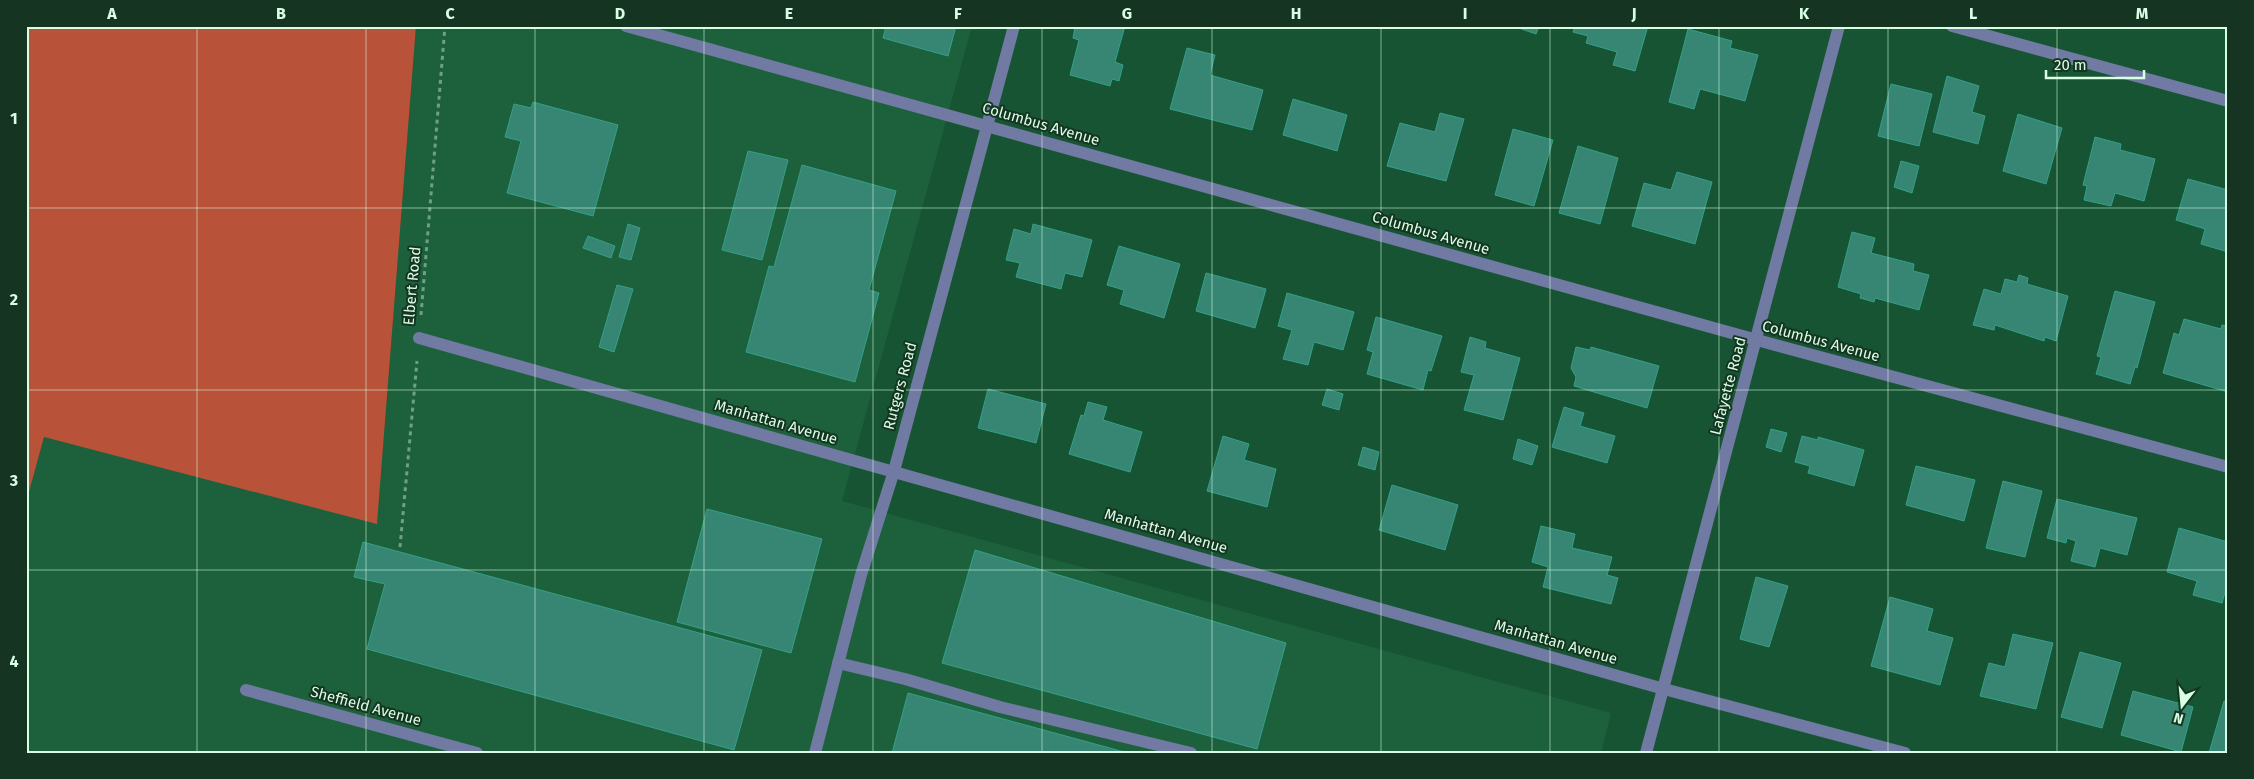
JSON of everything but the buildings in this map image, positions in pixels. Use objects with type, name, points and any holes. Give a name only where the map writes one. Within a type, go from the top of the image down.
[{"type":"street","name":"Columbus Avenue","points":[[626,26],[1757,340],[2228,467]]},
{"type":"street","name":"Rutgers Road","points":[[815,753],[861,575],[894,471],[1014,26]]},
{"type":"street","name":"Lafayette Road","points":[[1646,753],[1839,26]]},
{"type":"street","points":[[1952,26],[2228,101]]},
{"type":"street","name":"Manhattan Avenue","points":[[419,338],[1664,689],[1905,753]]},
{"type":"street","points":[[838,663],[906,679],[1000,707],[1191,753]]},
{"type":"street","name":"Sheffield Avenue","points":[[246,690],[478,753]]},
{"type":"path","name":"Elbert Road","points":[[400,547],[445,26]]},
{"type":"shaded area","points":[[26,26],[416,26],[377,524],[44,437],[26,503]]},
{"type":"shaded area","points":[[416,26],[972,26],[842,501],[1611,713],[1601,753],[26,753],[26,503],[44,437],[377,523]]}]
